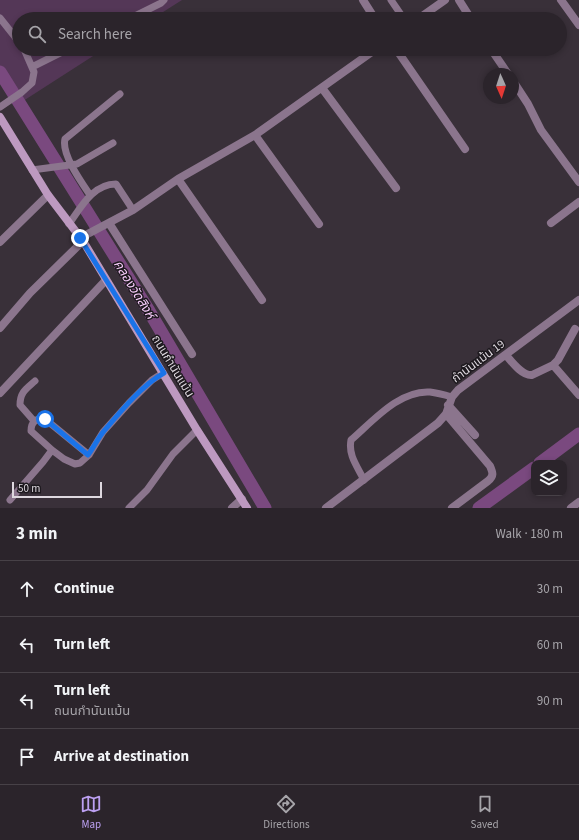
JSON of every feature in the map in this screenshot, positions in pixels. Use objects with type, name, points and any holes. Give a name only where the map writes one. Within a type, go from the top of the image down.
[{"type":"street","points":[[363,0],[371,12]]},
{"type":"street","points":[[428,12],[445,0]]},
{"type":"street","points":[[459,0],[467,12]]},
{"type":"street","points":[[561,0],[579,25]]},
{"type":"street","points":[[0,328],[30,293],[82,240],[92,232],[133,210],[178,179],[256,135],[366,56]]},
{"type":"street","points":[[401,56],[465,149]]},
{"type":"street","points":[[496,56],[504,68]]},
{"type":"street","points":[[322,88],[396,188]]},
{"type":"street","points":[[519,90],[528,104],[541,130],[579,182]]},
{"type":"street","name":"ถนนกำนันแม้น","points":[[0,118],[48,195],[72,221],[197,430],[247,508]]},
{"type":"street","points":[[256,135],[319,224]]},
{"type":"street","points":[[178,179],[262,300]]},
{"type":"street","points":[[0,242],[48,195]]},
{"type":"street","points":[[551,223],[579,202]]},
{"type":"street","points":[[106,225],[192,354]]},
{"type":"street","points":[[0,392],[106,280]]},
{"type":"street","name":"กำนันแม้น 19","points":[[446,414],[452,397],[458,390],[579,300]]},
{"type":"street","points":[[506,355],[524,373],[528,376],[532,375],[554,365],[575,329]]},
{"type":"street","points":[[554,365],[579,396]]},
{"type":"street","points":[[448,405],[475,435]]},
{"type":"street","points":[[326,508],[438,423],[446,414],[490,466],[493,472],[492,478],[452,508]]},
{"type":"street","points":[[232,508],[242,500]]},
{"type":"street","points":[[571,508],[579,502]]},
{"type":"lane","points":[[143,12],[164,0]]},
{"type":"lane","points":[[391,0],[399,12]]},
{"type":"lane","points":[[0,18],[12,33]]},
{"type":"lane","points":[[0,107],[32,83],[34,72],[27,56]]},
{"type":"lane","points":[[32,66],[53,56]]},
{"type":"lane","points":[[88,198],[64,148],[65,139],[120,94]]},
{"type":"lane","points":[[32,170],[77,164],[113,143]]},
{"type":"lane","points":[[72,221],[88,198],[96,190],[111,184],[116,184],[133,210]]},
{"type":"lane","points":[[88,455],[45,419],[40,418],[34,421],[31,425],[31,431],[52,450],[70,463],[80,463],[88,455],[103,432],[129,403],[152,380],[164,373]]},
{"type":"lane","points":[[34,421],[20,405],[20,398],[25,390],[35,381]]},
{"type":"lane","points":[[364,480],[351,455],[351,440],[392,405],[405,397],[430,392],[452,397]]},
{"type":"lane","points":[[129,508],[147,490],[173,454],[197,430]]},
{"type":"lane","points":[[10,500],[52,450]]},
{"type":"shaded area","points":[[0,0],[182,0],[163,12],[12,12],[12,56],[93,56],[20,103],[0,71]]},
{"type":"waterway","name":"คลองวัดสิงห์","points":[[0,72],[149,311],[265,508]]},
{"type":"waterway","points":[[544,460],[579,434]]},
{"type":"waterway","points":[[479,508],[531,470]]},
{"type":"route","points":[[45,419],[88,455],[103,432],[129,403],[152,380],[164,373],[80,238]]}]
